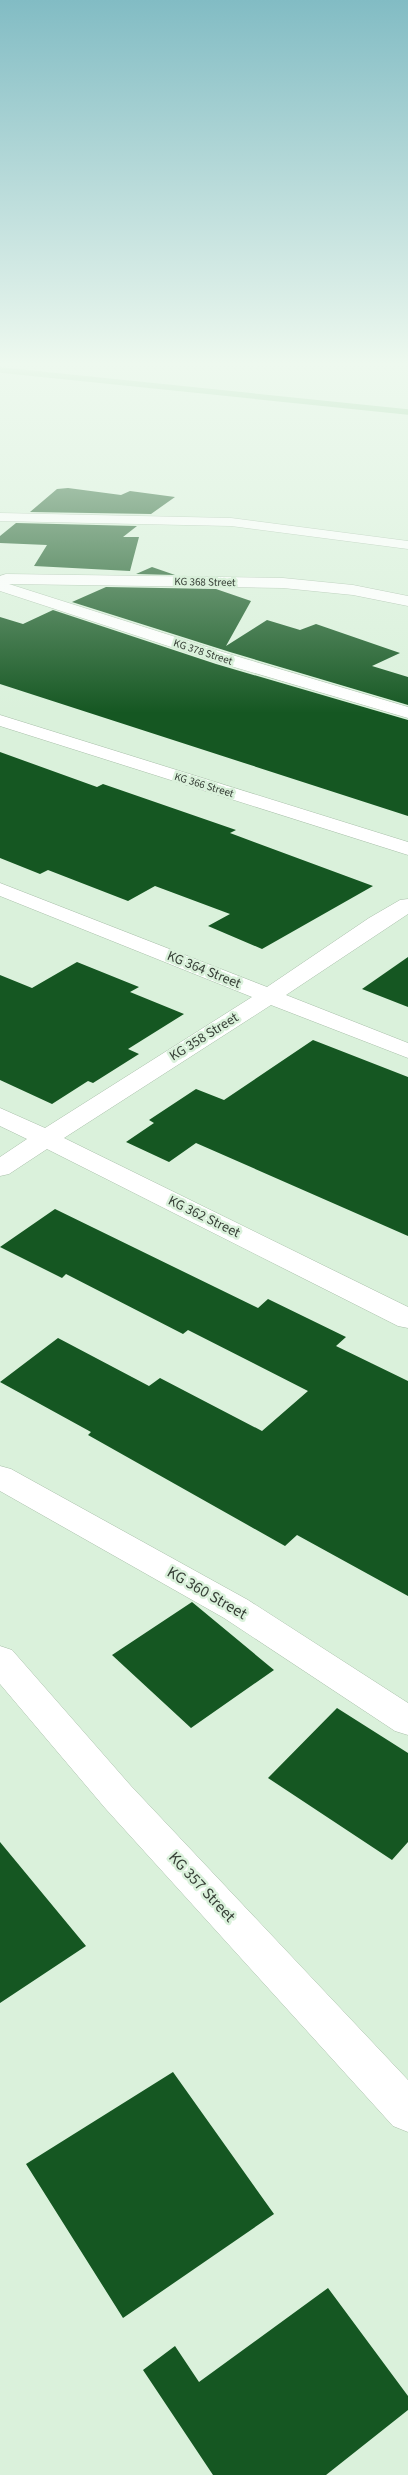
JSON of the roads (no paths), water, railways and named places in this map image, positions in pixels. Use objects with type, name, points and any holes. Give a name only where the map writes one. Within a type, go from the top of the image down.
[{"type":"street","points":[[0,516],[231,522],[408,545]]},
{"type":"street","name":"KG 368 Street","points":[[0,579],[283,584],[353,590],[408,602]]},
{"type":"street","name":"KG 378 Street","points":[[0,586],[223,658],[408,713]]},
{"type":"street","name":"KG 366 Street","points":[[0,720],[408,849]]},
{"type":"street","name":"KG 364 Street","points":[[0,889],[408,1051]]},
{"type":"street","name":"KG 358 Street","points":[[0,1168],[44,1138],[269,996],[377,923],[408,905]]},
{"type":"street","name":"KG 362 Street","points":[[0,1116],[408,1319]]},
{"type":"street","name":"KG 360 Street","points":[[0,1477],[236,1609],[408,1721]]},
{"type":"street","name":"KG 357 Street","points":[[0,1660],[118,1797],[408,2111]]}]
